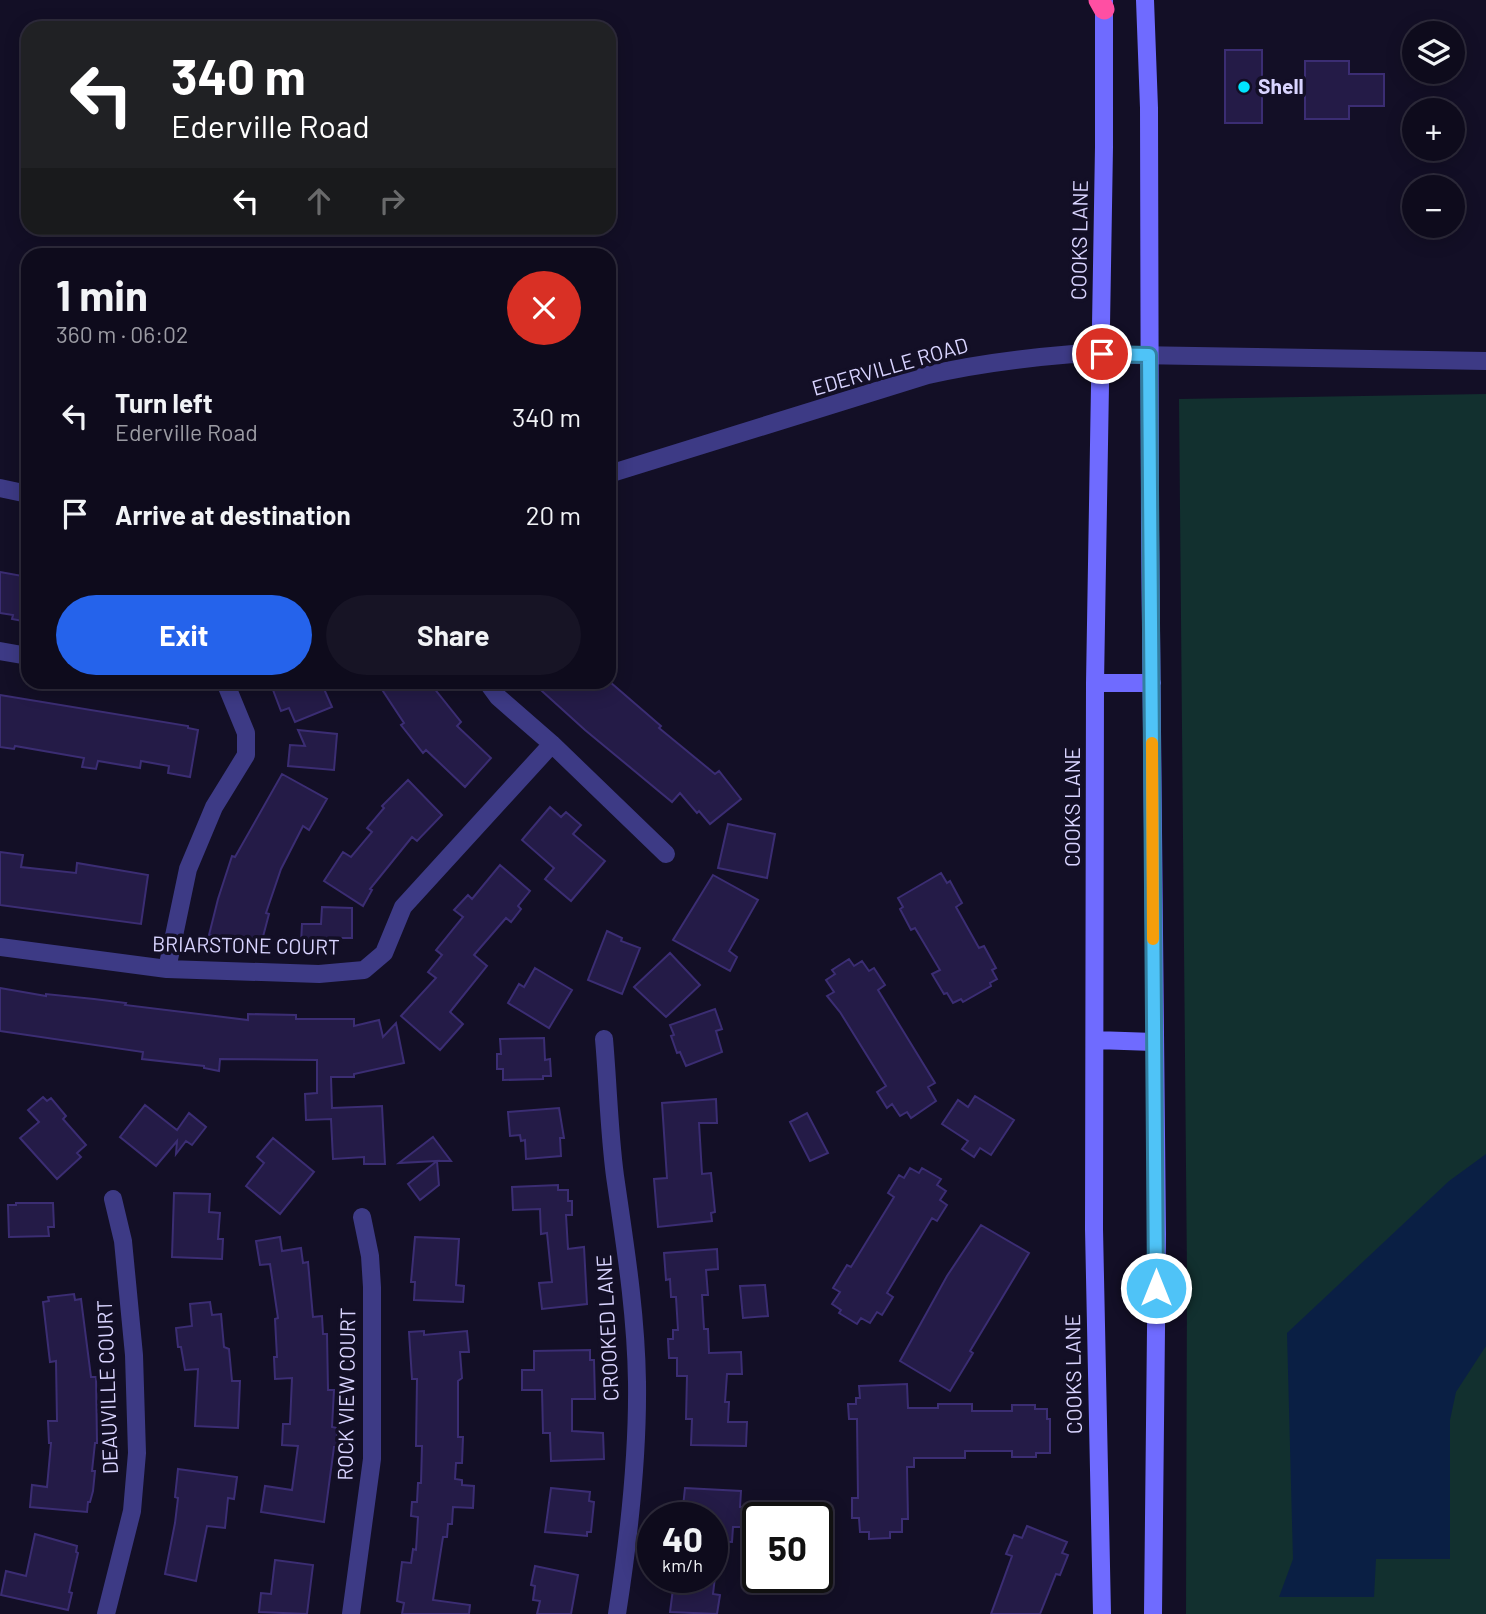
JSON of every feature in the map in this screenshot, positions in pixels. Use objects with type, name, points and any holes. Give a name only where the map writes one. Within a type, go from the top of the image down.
[{"type":"main road","points":[[1145,0],[1149,108],[1157,1247],[1153,1614]]},
{"type":"main road","name":"COOKS LANE","points":[[1102,1614],[1094,1229],[1103,3]]},
{"type":"main road","points":[[1096,683],[1152,683]]},
{"type":"main road","points":[[1095,1040],[1154,1042]]},
{"type":"street","name":"EDERVILLE ROAD","points":[[616,472],[928,375],[966,366],[1035,357],[1102,354],[1486,361]]},
{"type":"street","points":[[0,488],[21,492]]},
{"type":"street","points":[[0,652],[21,655]]},
{"type":"street","points":[[167,969],[188,869],[214,807],[246,755],[246,733],[228,689]]},
{"type":"street","points":[[493,689],[498,697],[552,744],[666,854]]},
{"type":"street","name":"BRIARSTONE COURT","points":[[0,947],[167,969],[319,974],[364,970],[384,953],[403,907],[552,744]]},
{"type":"street","name":"CROOKED LANE","points":[[604,1039],[615,1174],[634,1314],[637,1383],[634,1481],[617,1614]]},
{"type":"street","name":"DEAUVILLE COURT","points":[[106,1614],[132,1511],[137,1453],[134,1355],[123,1241],[113,1199]]},
{"type":"street","name":"ROCK VIEW COURT","points":[[351,1614],[372,1459],[372,1287],[362,1217]]},
{"type":"green space","points":[[1486,394],[1486,1614],[1186,1614],[1187,1276],[1179,399]]},
{"type":"water","points":[[1486,1154],[1486,1346],[1456,1392],[1450,1420],[1450,1559],[1376,1559],[1374,1597],[1279,1597],[1293,1559],[1287,1333],[1449,1181]]},
{"type":"building","name":"Shell","points":[[1225,50],[1262,50],[1262,123],[1225,123]]},
{"type":"building","points":[[1305,61],[1349,61],[1349,74],[1384,74],[1384,106],[1349,106],[1349,119],[1305,119]]},
{"type":"building","points":[[0,572],[21,576],[21,621],[12,619],[13,615],[0,613]]},
{"type":"building","points":[[616,687],[661,726],[659,728],[715,774],[719,771],[741,799],[710,824],[680,793],[672,802],[540,689]]},
{"type":"building","points":[[273,689],[324,689],[332,707],[295,722],[289,708],[281,711]]},
{"type":"building","points":[[382,689],[435,689],[461,722],[457,726],[491,758],[465,787],[426,750],[423,753],[401,725],[404,723]]},
{"type":"building","points":[[0,695],[188,726],[198,730],[190,777],[168,773],[169,766],[141,761],[140,768],[98,761],[96,769],[82,767],[84,758],[15,746],[14,749],[0,747]]},
{"type":"building","points":[[298,730],[337,734],[334,770],[288,766],[290,745],[305,746]]},
{"type":"building","points":[[282,774],[327,799],[309,830],[303,826],[281,869],[266,913],[269,914],[260,948],[209,935],[232,856],[235,857]]},
{"type":"building","points":[[408,780],[442,815],[417,841],[412,837],[370,889],[372,890],[363,906],[324,881],[343,852],[351,857],[372,832],[367,828],[384,808],[382,806]]},
{"type":"building","points":[[550,807],[561,817],[566,812],[581,825],[573,834],[605,861],[571,901],[545,879],[554,868],[522,840]]},
{"type":"building","points":[[728,824],[775,834],[767,878],[718,868]]},
{"type":"building","points":[[0,852],[23,855],[21,867],[76,873],[77,863],[148,875],[141,924],[0,905]]},
{"type":"building","points":[[500,865],[530,891],[518,906],[521,909],[511,922],[506,918],[474,955],[487,966],[450,1012],[463,1024],[440,1050],[401,1016],[436,978],[428,972],[442,955],[436,950],[463,917],[454,910],[468,895],[472,899]]},
{"type":"building","points":[[941,873],[947,883],[950,881],[962,903],[956,907],[979,948],[984,946],[996,968],[992,970],[997,979],[990,983],[991,986],[963,1002],[961,999],[953,1003],[947,993],[944,994],[932,974],[940,970],[915,928],[911,930],[900,909],[903,907],[898,898]]},
{"type":"building","points":[[713,875],[758,900],[729,951],[737,957],[730,971],[673,940]]},
{"type":"building","points":[[322,907],[352,908],[352,938],[323,938],[323,943],[301,943],[302,924],[321,924]]},
{"type":"building","points":[[607,931],[622,938],[621,941],[640,948],[622,994],[588,980]]},
{"type":"building","points":[[670,953],[700,985],[666,1017],[634,987]]},
{"type":"building","points":[[849,959],[854,966],[862,961],[869,971],[874,968],[885,985],[878,990],[935,1083],[928,1087],[936,1101],[911,1118],[907,1112],[900,1116],[892,1104],[887,1108],[877,1092],[886,1086],[840,1012],[827,996],[834,992],[826,980],[835,974],[832,970]]},
{"type":"building","points":[[535,968],[572,990],[549,1028],[508,1003],[519,984],[524,987]]},
{"type":"building","points":[[0,988],[248,1020],[248,1014],[296,1015],[296,1019],[354,1019],[354,1026],[379,1020],[383,1037],[396,1023],[404,1063],[354,1074],[354,1077],[331,1077],[332,1108],[382,1106],[385,1164],[364,1164],[364,1157],[333,1159],[331,1119],[306,1120],[305,1094],[317,1093],[317,1060],[220,1059],[219,1071],[204,1066],[142,1059],[143,1052],[0,1031]]},
{"type":"building","points":[[715,1009],[722,1029],[716,1031],[722,1052],[686,1066],[680,1052],[677,1053],[670,1025]]},
{"type":"building","points":[[544,1038],[545,1060],[550,1059],[551,1076],[543,1076],[543,1079],[503,1080],[503,1069],[497,1069],[497,1054],[501,1054],[500,1039]]},
{"type":"building","points":[[975,1096],[1014,1120],[991,1155],[980,1148],[974,1157],[962,1149],[968,1141],[942,1124],[958,1100],[968,1107]]},
{"type":"building","points":[[43,1097],[47,1101],[51,1098],[66,1116],[63,1119],[86,1145],[77,1153],[81,1157],[57,1179],[20,1138],[39,1122],[28,1110]]},
{"type":"building","points":[[716,1099],[717,1123],[699,1123],[702,1174],[711,1173],[715,1212],[711,1213],[712,1221],[658,1227],[654,1179],[667,1178],[662,1103]]},
{"type":"building","points":[[145,1105],[177,1130],[189,1113],[206,1127],[192,1145],[186,1141],[176,1154],[177,1141],[156,1166],[120,1137]]},
{"type":"building","points":[[559,1108],[564,1138],[560,1138],[561,1156],[526,1159],[525,1140],[521,1141],[520,1135],[510,1136],[508,1112]]},
{"type":"building","points":[[807,1113],[828,1153],[810,1161],[790,1122]]},
{"type":"building","points":[[433,1137],[451,1161],[399,1163]]},
{"type":"building","points":[[273,1138],[314,1172],[280,1214],[246,1186],[264,1163],[257,1157]]},
{"type":"building","points":[[437,1161],[439,1185],[420,1200],[408,1184]]},
{"type":"building","points":[[910,1168],[919,1173],[922,1168],[941,1179],[937,1185],[946,1191],[940,1200],[947,1205],[937,1221],[932,1218],[887,1293],[893,1297],[882,1315],[877,1312],[870,1323],[861,1318],[857,1324],[839,1313],[841,1310],[832,1304],[840,1292],[833,1288],[847,1265],[851,1267],[894,1197],[888,1193],[899,1175],[904,1178]]},
{"type":"building","points":[[558,1185],[558,1190],[568,1190],[568,1201],[572,1201],[572,1215],[566,1215],[568,1249],[584,1247],[587,1304],[542,1309],[539,1283],[552,1282],[547,1233],[541,1234],[540,1209],[513,1210],[512,1187]]},
{"type":"building","points":[[174,1193],[210,1194],[209,1212],[220,1213],[218,1239],[223,1239],[222,1259],[172,1257]]},
{"type":"building","points":[[53,1203],[54,1227],[48,1227],[49,1236],[9,1237],[8,1205]]},
{"type":"building","points":[[981,1225],[1029,1253],[970,1351],[973,1353],[950,1391],[900,1361],[947,1276]]},
{"type":"building","points":[[280,1237],[282,1251],[301,1248],[303,1263],[308,1262],[313,1317],[322,1316],[323,1334],[327,1334],[328,1390],[334,1390],[332,1427],[337,1428],[337,1447],[334,1447],[324,1522],[261,1512],[265,1486],[292,1490],[298,1446],[282,1445],[283,1424],[290,1424],[292,1378],[275,1379],[275,1319],[278,1318],[270,1264],[260,1265],[256,1241]]},
{"type":"building","points":[[415,1237],[459,1239],[456,1285],[464,1286],[463,1302],[414,1300],[415,1282],[411,1282]]},
{"type":"building","points":[[717,1249],[718,1269],[706,1270],[708,1295],[702,1295],[704,1329],[708,1329],[709,1353],[741,1352],[742,1374],[727,1374],[725,1402],[729,1402],[728,1422],[747,1422],[746,1446],[691,1445],[692,1419],[686,1419],[687,1376],[677,1376],[677,1358],[669,1358],[668,1339],[673,1339],[673,1330],[678,1330],[676,1297],[671,1297],[670,1279],[666,1280],[664,1253]]},
{"type":"building","points":[[765,1285],[768,1316],[743,1318],[740,1286]]},
{"type":"building","points":[[74,1294],[75,1300],[81,1299],[91,1377],[96,1377],[97,1443],[92,1471],[95,1471],[93,1491],[87,1512],[30,1507],[32,1485],[47,1487],[51,1443],[48,1421],[57,1421],[56,1361],[50,1362],[43,1302],[49,1301],[48,1297]]},
{"type":"building","points":[[210,1302],[212,1315],[221,1314],[224,1347],[229,1349],[232,1381],[240,1381],[238,1428],[195,1426],[198,1369],[185,1370],[176,1328],[192,1326],[190,1304]]},
{"type":"building","points":[[424,1331],[424,1335],[467,1331],[469,1352],[460,1352],[462,1378],[458,1381],[458,1437],[463,1437],[462,1463],[456,1463],[455,1479],[462,1480],[462,1485],[474,1486],[473,1508],[453,1507],[452,1524],[448,1524],[447,1537],[443,1537],[433,1600],[470,1605],[469,1614],[402,1614],[404,1603],[397,1601],[402,1562],[411,1563],[413,1549],[416,1550],[418,1517],[411,1516],[412,1502],[417,1502],[418,1483],[421,1483],[422,1446],[416,1446],[417,1379],[412,1379],[409,1332]]},
{"type":"building","points":[[590,1350],[590,1360],[594,1360],[595,1399],[572,1399],[572,1431],[603,1433],[604,1459],[551,1461],[550,1433],[543,1433],[542,1390],[522,1390],[522,1370],[534,1370],[534,1351]]},
{"type":"building","points":[[907,1384],[908,1408],[938,1408],[938,1404],[972,1404],[972,1411],[1012,1411],[1012,1405],[1035,1405],[1035,1409],[1047,1409],[1047,1419],[1050,1419],[1050,1453],[1036,1453],[1036,1457],[1012,1457],[1012,1451],[965,1451],[965,1458],[914,1458],[914,1467],[907,1467],[908,1519],[902,1519],[902,1532],[890,1532],[890,1538],[869,1539],[869,1532],[860,1532],[859,1518],[852,1518],[852,1498],[858,1498],[857,1419],[849,1419],[848,1404],[856,1404],[856,1398],[860,1398],[859,1386]]},
{"type":"building","points":[[178,1469],[237,1477],[234,1499],[228,1498],[225,1528],[207,1526],[196,1581],[165,1574],[175,1523]]},
{"type":"building","points":[[551,1488],[590,1492],[589,1501],[594,1502],[591,1532],[587,1532],[587,1536],[545,1532]]},
{"type":"building","points":[[685,1488],[741,1491],[742,1527],[733,1527],[732,1542],[728,1542],[728,1502],[684,1502]]},
{"type":"building","points":[[1027,1526],[1067,1542],[1062,1553],[1068,1555],[1060,1575],[1056,1574],[1040,1614],[991,1614],[1012,1556],[1006,1554],[1014,1535],[1022,1538]]},
{"type":"building","points":[[35,1534],[77,1546],[68,1610],[1,1595],[6,1571],[26,1576]]},
{"type":"building","points":[[275,1560],[313,1565],[307,1614],[259,1612],[261,1593],[271,1594]]},
{"type":"building","points":[[535,1566],[578,1575],[571,1614],[537,1614],[540,1601],[533,1600],[535,1586],[531,1585]]},
{"type":"building","points":[[672,1593],[720,1595],[717,1614],[670,1612]]},
{"type":"slow traffic","points":[[1152,743],[1153,939]]},
{"type":"place","name":"Shell","points":[[1244,87]]},
{"type":"route","points":[[1102,354],[1149,355],[1156,1288]]}]
